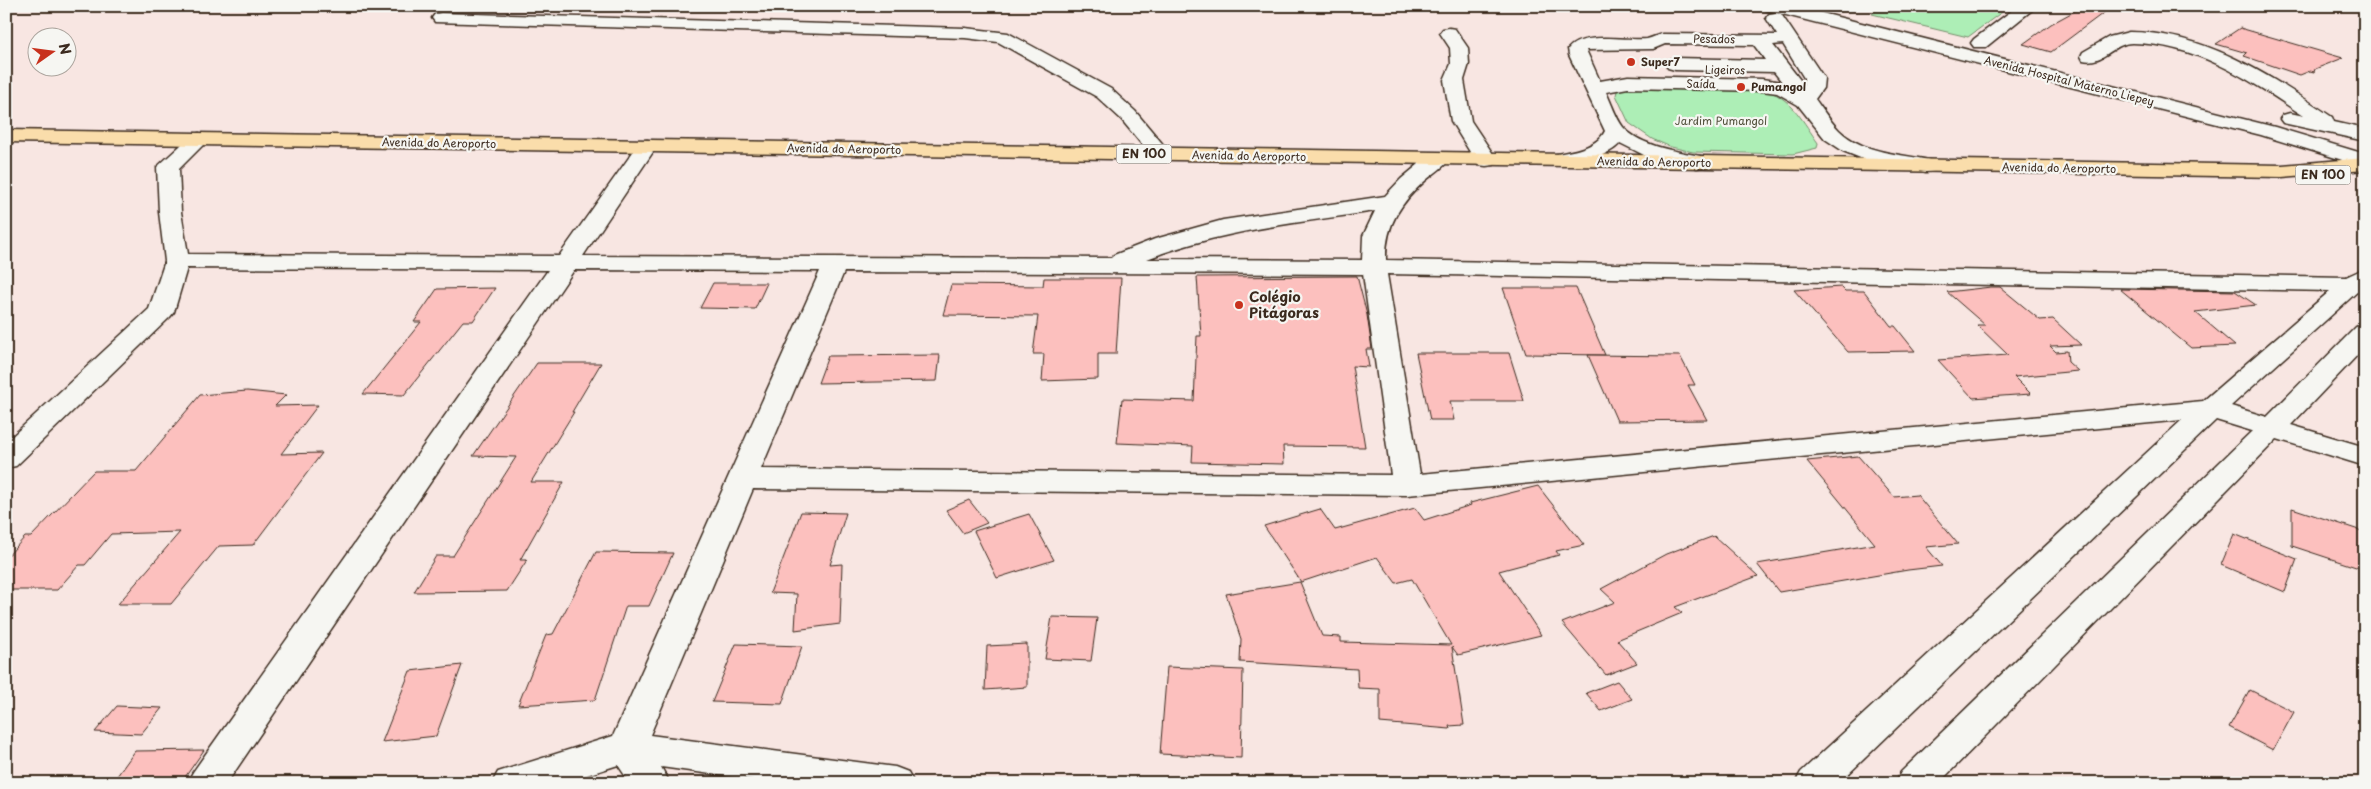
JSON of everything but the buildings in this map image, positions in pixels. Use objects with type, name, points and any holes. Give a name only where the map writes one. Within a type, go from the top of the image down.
[{"type":"main road","name":"Avenida do Aeroporto","points":[[6,136],[2282,171]]},
{"type":"main road","name":"EN 100","points":[[2282,171],[2365,162]]},
{"type":"main road","name":"EN 100","points":[[2282,171],[2365,179]]},
{"type":"street","points":[[456,6],[441,18],[965,33],[1002,37],[1104,92],[1128,115],[1160,154]]},
{"type":"street","points":[[1760,6],[1768,10],[1776,56],[1804,100],[1832,135],[1850,147],[1870,155],[1926,166]]},
{"type":"street","name":"Avenida Hospital Materno Liepey","points":[[1772,6],[1838,11],[1980,43],[2338,131],[2365,135]]},
{"type":"street","points":[[1980,43],[2029,6]]},
{"type":"street","points":[[1776,56],[1794,24],[1838,11]]},
{"type":"street","name":"Avenida Hospital Materno Liepey","points":[[1838,11],[2268,131],[2365,162]]},
{"type":"street","points":[[1449,33],[1459,48],[1460,64],[1454,80],[1461,121],[1486,160]]},
{"type":"street","points":[[2090,56],[2123,38],[2160,39],[2195,49],[2263,80],[2338,131]]},
{"type":"street","name":"Pesados","points":[[1595,89],[1578,55],[1577,49],[1580,46],[1589,44],[1664,66],[1673,55],[1776,56]]},
{"type":"street","points":[[1776,56],[1814,78],[1813,88],[1804,100]]},
{"type":"street","name":"Ligeiros","points":[[1664,66],[1776,56]]},
{"type":"street","name":"Saída","points":[[1595,89],[1611,82],[1664,66],[1782,88],[1804,100]]},
{"type":"street","points":[[1595,89],[1615,131],[1633,143],[1653,152],[1698,162]]},
{"type":"street","points":[[1561,160],[1597,150],[1610,142],[1615,131]]},
{"type":"street","points":[[6,459],[161,312],[177,261],[170,212],[168,167],[200,140]]},
{"type":"street","points":[[206,783],[647,146]]},
{"type":"street","points":[[1407,485],[1374,267],[1375,237],[1390,202],[1412,179],[1439,159]]},
{"type":"street","points":[[1107,266],[1163,244],[1223,227],[1390,202]]},
{"type":"street","points":[[177,261],[1374,267],[2361,281]]},
{"type":"street","points":[[626,747],[835,265]]},
{"type":"street","points":[[1814,783],[2211,409],[2361,281]]},
{"type":"street","points":[[1914,783],[2271,429],[2365,332]]},
{"type":"street","points":[[742,479],[1407,485],[2211,409],[2365,457]]},
{"type":"street","points":[[626,747],[651,783]]},
{"type":"street","points":[[511,783],[626,747],[895,783]]},
{"type":"shaded area","points":[[481,6],[765,6],[760,13],[479,8]]},
{"type":"green space","points":[[1881,6],[1944,8],[1949,6],[2010,6],[1968,37],[1872,14]]},
{"type":"green space","name":"Jardim Pumangol","points":[[1622,87],[1768,91],[1791,106],[1818,143],[1817,148],[1793,154],[1693,152],[1671,147],[1652,139],[1629,123],[1616,95],[1617,91]]},
{"type":"place","name":"Super7","points":[[1631,62]]},
{"type":"place","name":"Pumangol","points":[[1741,87]]},
{"type":"place","name":"Colégio Pitágoras","points":[[1239,305]]}]
